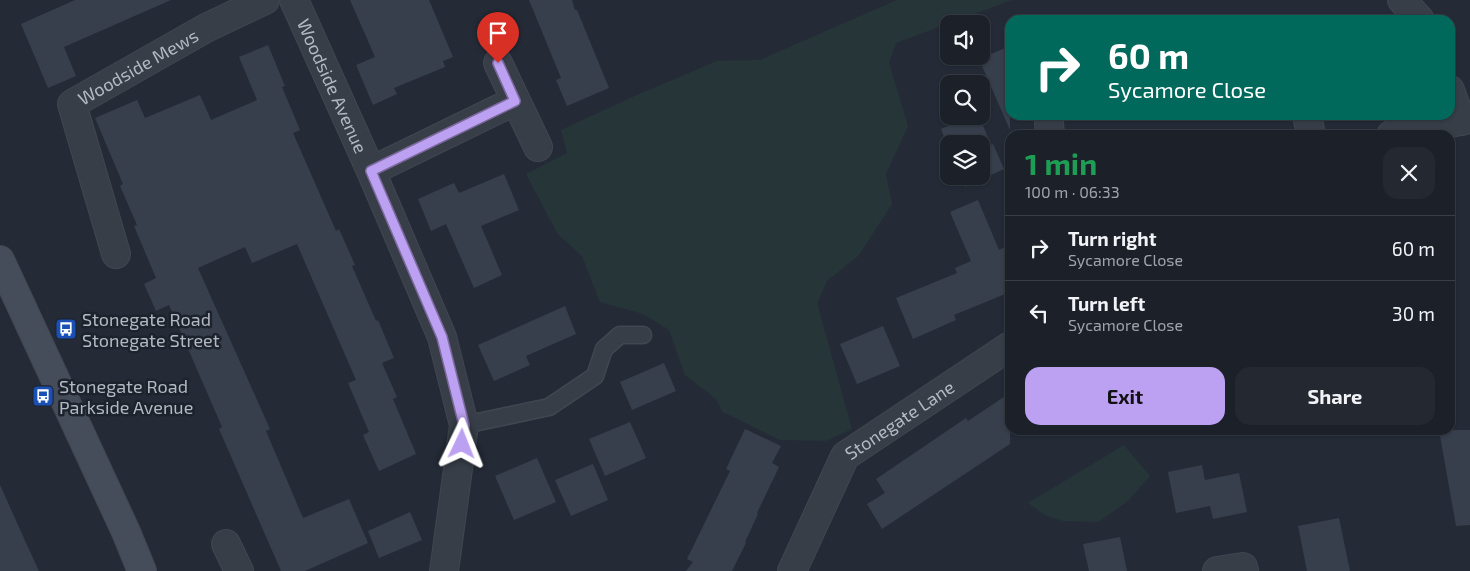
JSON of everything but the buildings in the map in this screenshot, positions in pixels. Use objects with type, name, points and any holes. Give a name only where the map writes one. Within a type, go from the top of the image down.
[{"type":"main road","points":[[0,260],[126,532],[142,571]]},
{"type":"street","name":"Woodside Mews","points":[[116,254],[72,104],[206,28],[265,0]]},
{"type":"street","name":"Woodside Avenue","points":[[294,0],[371,171],[442,337],[464,425],[444,571]]},
{"type":"street","points":[[1402,0],[1416,15]]},
{"type":"street","points":[[498,63],[538,148]]},
{"type":"street","points":[[1415,130],[1466,120],[1455,99]]},
{"type":"street","points":[[371,171],[515,101]]},
{"type":"street","name":"Stonegate Lane","points":[[792,571],[845,456],[1005,349]]},
{"type":"street","points":[[226,544],[240,571]]},
{"type":"street","points":[[1217,571],[1243,567],[1244,571]]},
{"type":"lane","points":[[464,425],[549,407],[595,376],[604,349],[620,335],[643,335]]},
{"type":"shaded area","points":[[897,0],[1012,0],[972,15],[940,15],[940,27],[896,43],[889,63],[908,126],[886,174],[892,204],[859,255],[827,281],[817,303],[852,429],[826,441],[780,440],[723,412],[715,398],[685,375],[669,330],[643,314],[600,302],[582,256],[557,233],[526,174],[567,153],[561,130],[717,61],[760,60]]},
{"type":"shaded area","points":[[1124,445],[1150,476],[1128,501],[1098,522],[1063,521],[1045,515],[1028,503]]},
{"type":"place","name":"Stonegate Road Stonegate Street","points":[[66,329]]},
{"type":"place","name":"Stonegate Road Parkside Avenue","points":[[43,396]]},
{"type":"route","points":[[462,444],[464,425],[442,337],[371,171],[515,101],[498,63]]}]
